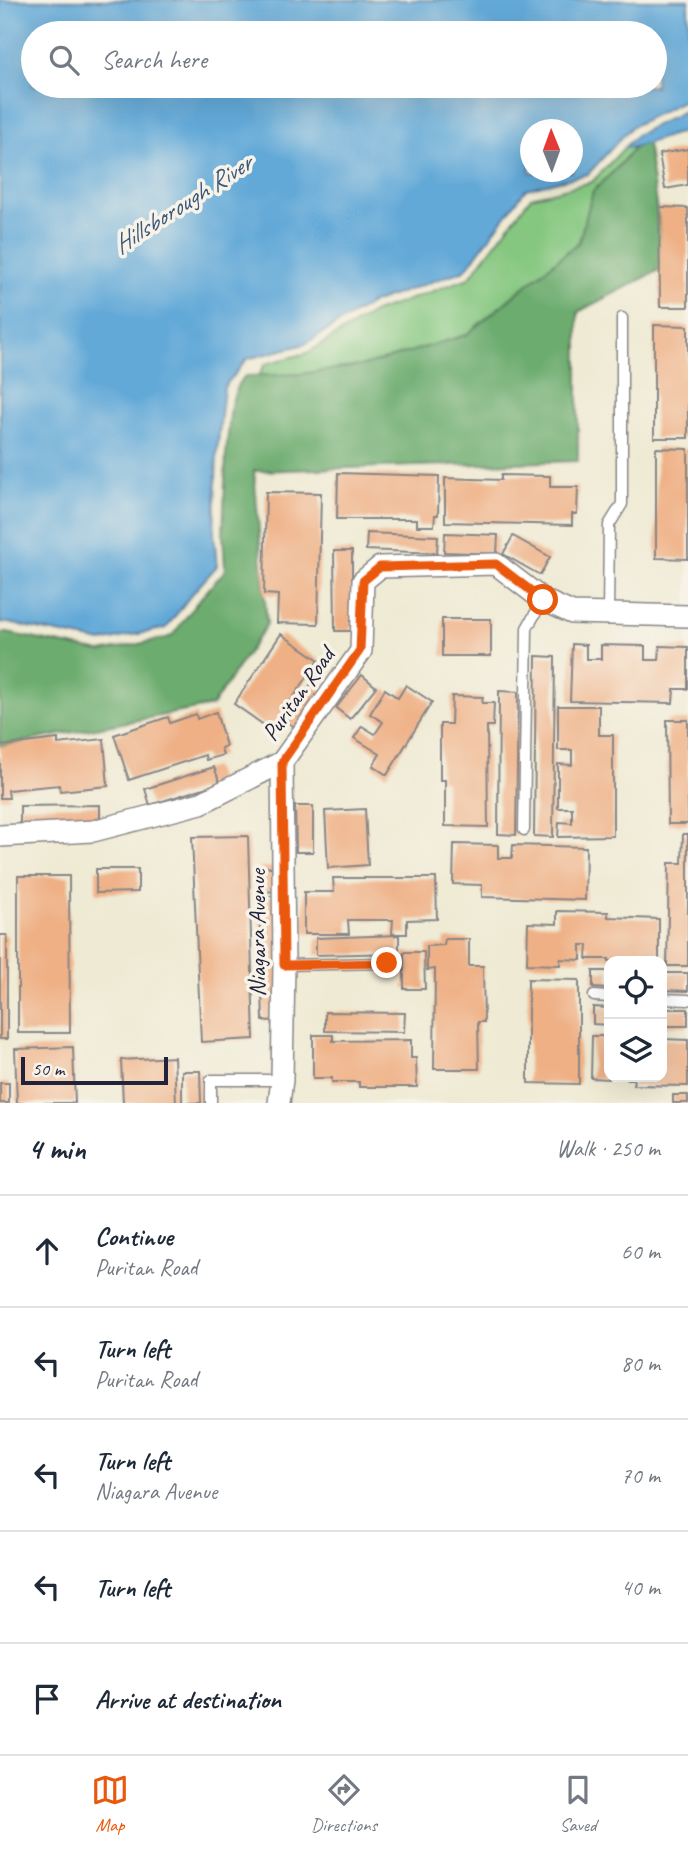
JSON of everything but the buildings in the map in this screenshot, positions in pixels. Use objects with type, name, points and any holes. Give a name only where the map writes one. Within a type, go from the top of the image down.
[{"type":"street","name":"Puritan Road","points":[[0,836],[93,831],[201,803],[282,762],[360,650],[363,581],[380,567],[496,564],[543,600],[572,613],[688,615]]},
{"type":"street","name":"Niagara Avenue","points":[[279,1103],[282,1080],[284,965],[282,762]]},
{"type":"lane","points":[[608,614],[609,525],[622,504],[622,318]]},
{"type":"lane","points":[[524,830],[527,628],[543,600]]},
{"type":"lane","points":[[284,965],[387,963]]},
{"type":"lane","points":[[594,996],[604,997]]},
{"type":"lane","points":[[667,999],[688,1000]]},
{"type":"lane","points":[[211,1103],[211,1080],[282,1080]]},
{"type":"green space","points":[[647,142],[665,267],[578,312],[578,461],[254,471],[267,624],[212,706],[0,746],[0,633],[101,652],[167,638],[173,635],[223,573],[226,453],[231,405],[238,384],[245,376],[301,374],[366,365],[466,335],[579,242],[593,191],[634,148]]},
{"type":"green space","points":[[624,148],[634,148],[593,191],[579,242],[466,335],[366,365],[300,374],[259,376],[265,364],[307,353],[375,312],[469,278],[531,197],[592,182]]},
{"type":"water","name":"Hillsborough River","points":[[0,0],[688,0],[688,98],[631,127],[588,174],[583,175],[583,119],[520,119],[520,182],[555,182],[526,189],[465,270],[372,303],[305,344],[247,359],[224,387],[217,453],[214,534],[217,566],[166,628],[102,642],[0,623]]},
{"type":"water","points":[[688,109],[688,132],[624,148],[636,135]]},
{"type":"route","points":[[387,963],[284,965],[282,762],[360,650],[363,581],[380,567],[496,564],[543,600]]}]
